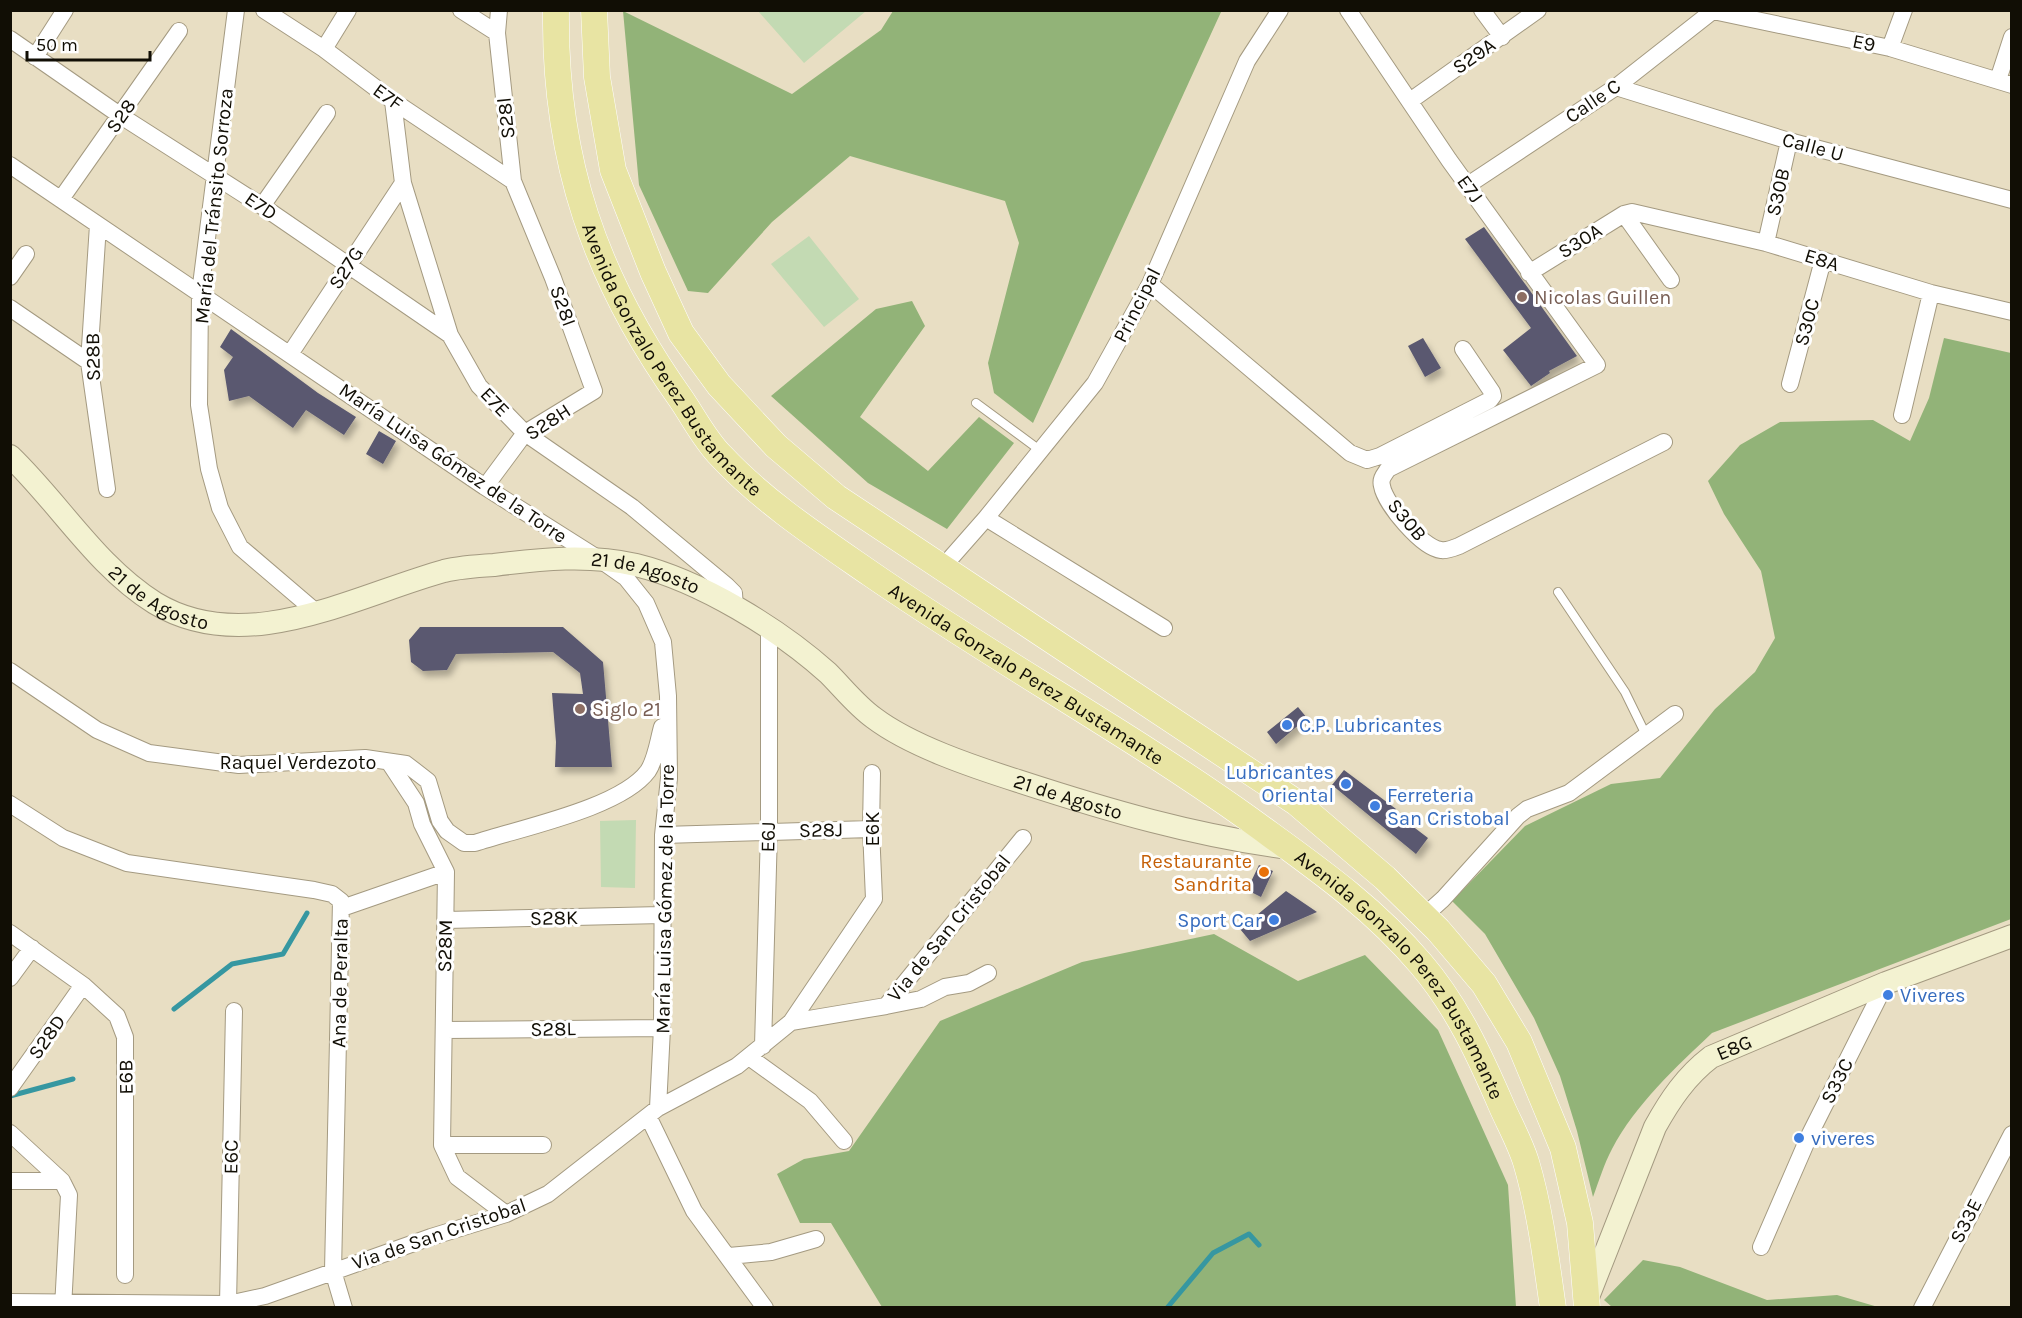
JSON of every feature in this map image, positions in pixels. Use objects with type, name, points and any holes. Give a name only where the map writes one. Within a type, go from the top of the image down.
[{"type":"main road","name":"Avenida Gonzalo Perez Bustamante","points":[[556,10],[556,53],[561,115],[588,228],[617,294],[648,353],[717,453],[750,484],[847,558],[950,628],[1121,733],[1205,788],[1372,910],[1422,965],[1452,1005],[1476,1047],[1525,1160],[1536,1205],[1552,1308]]},
{"type":"main road","name":"Avenida Gonzalo Perez Bustamante","points":[[594,10],[597,77],[613,170],[652,272],[681,333],[719,385],[776,446],[836,497],[1297,803],[1386,878],[1424,916],[1484,984],[1519,1042],[1563,1148],[1580,1223],[1587,1302]]},
{"type":"street","points":[[35,57],[65,10]]},
{"type":"street","name":"María del Tránsito Sorroza","points":[[236,10],[200,293],[199,405],[209,469],[220,508],[240,547],[315,611]]},
{"type":"street","name":"E7F","points":[[264,10],[324,49],[393,101],[513,181]]},
{"type":"street","points":[[324,49],[348,10]]},
{"type":"street","points":[[461,10],[497,33]]},
{"type":"street","name":"S28l","points":[[499,10],[497,33],[513,181],[530,222]]},
{"type":"street","name":"Principal","points":[[942,568],[986,518],[1095,383],[1150,284],[1247,61],[1280,10]]},
{"type":"street","name":"E7J","points":[[1348,10],[1529,273],[1597,365]]},
{"type":"street","points":[[1482,10],[1502,37]]},
{"type":"street","name":"S29A","points":[[1410,101],[1538,10]]},
{"type":"street","points":[[1890,48],[1904,10]]},
{"type":"street","name":"E9","points":[[1714,11],[1890,48],[2005,82]]},
{"type":"street","name":"Calle C","points":[[1468,186],[1616,87],[1714,11]]},
{"type":"street","name":"S28","points":[[61,199],[179,32]]},
{"type":"street","points":[[2005,82],[2012,37]]},
{"type":"street","name":"E7D","points":[[10,39],[121,116],[262,206],[347,267],[450,334]]},
{"type":"street","name":"Calle U","points":[[1616,87],[1789,141],[2012,200]]},
{"type":"street","name":"E7E","points":[[393,101],[403,183],[450,334],[479,386],[525,433],[632,507],[727,586],[734,593],[735,608]]},
{"type":"street","points":[[262,206],[327,113]]},
{"type":"street","name":"S30B","points":[[1766,243],[1789,141]]},
{"type":"street","name":"María Luisa Gómez de la Torre","points":[[10,165],[485,487],[599,559],[626,578],[653,615],[663,642],[668,696],[669,778],[663,835],[662,1028],[653,1112]]},
{"type":"street","name":"S27G","points":[[290,354],[403,183]]},
{"type":"street","points":[[1628,213],[1671,280]]},
{"type":"street","name":"E8A","points":[[1628,213],[1766,243],[1931,293],[2012,312]]},
{"type":"street","name":"S30A","points":[[1529,273],[1628,213]]},
{"type":"street","name":"S28I","points":[[530,222],[594,391]]},
{"type":"street","name":"S28B","points":[[98,225],[89,362],[107,489]]},
{"type":"street","points":[[10,277],[26,254]]},
{"type":"street","name":"S30C","points":[[1790,384],[1823,260]]},
{"type":"street","points":[[1150,284],[1350,453],[1367,460],[1380,456],[1490,400],[1493,396],[1492,392],[1463,349]]},
{"type":"street","points":[[1902,415],[1931,293]]},
{"type":"street","points":[[10,308],[89,362]]},
{"type":"street","name":"S30B","points":[[1597,365],[1388,469],[1381,479],[1382,488],[1408,527],[1424,543],[1441,551],[1459,546],[1664,442]]},
{"type":"street","name":"S28H","points":[[485,487],[525,433],[594,391]]},
{"type":"street","name":"21 de Agosto","points":[[10,456],[43,487],[115,573],[158,605],[182,616],[203,622],[246,626],[277,622],[449,569],[554,558],[599,559],[636,565],[670,576],[769,627],[827,673],[874,719],[926,747],[988,771],[1146,821],[1228,839],[1288,848]]},
{"type":"street","points":[[986,518],[1164,628]]},
{"type":"street","name":"E6J","points":[[756,1051],[769,831],[769,627]]},
{"type":"street","name":"Raquel Verdezoto","points":[[10,671],[97,730],[149,753],[239,765],[365,758],[406,765],[428,781],[440,821],[447,831],[464,843],[476,843],[595,805],[627,790],[650,769],[668,696]]},
{"type":"street","points":[[1424,916],[1443,899],[1518,816],[1527,809],[1569,793],[1675,714]]},
{"type":"street","name":"S28M","points":[[388,762],[416,803],[422,824],[446,872],[442,1145],[457,1177],[506,1214]]},
{"type":"street","name":"E6K","points":[[791,1022],[874,899],[870,829],[873,773]]},
{"type":"street","name":"Ana de Peralta","points":[[10,804],[63,838],[127,863],[314,890],[338,897],[342,909],[333,1271],[344,1308]]},
{"type":"street","name":"S28J","points":[[663,835],[870,829]]},
{"type":"street","name":"Via de San Cristobal","points":[[19,1304],[228,1304],[266,1296],[333,1271],[506,1214],[548,1194],[653,1112],[756,1051],[791,1022],[886,1006],[1023,838]]},
{"type":"street","points":[[342,909],[446,872]]},
{"type":"street","name":"S28K","points":[[446,920],[662,915]]},
{"type":"street","name":"E6B","points":[[10,933],[83,985],[117,1016],[125,1037],[124,1275]]},
{"type":"street","name":"E8G","points":[[1587,1302],[1655,1127],[1668,1103],[1695,1070],[1712,1057],[1886,982],[2012,936]]},
{"type":"street","points":[[10,978],[32,948]]},
{"type":"street","points":[[886,1006],[921,999],[945,987],[969,983],[988,973]]},
{"type":"street","name":"S33C","points":[[1761,1247],[1810,1134],[1886,982]]},
{"type":"street","name":"S28D","points":[[10,1088],[83,985]]},
{"type":"street","name":"E6C","points":[[228,1304],[234,1011]]},
{"type":"street","name":"S28L","points":[[444,1030],[662,1028]]},
{"type":"street","points":[[756,1051],[810,1101],[844,1141]]},
{"type":"street","points":[[653,1112],[694,1211],[765,1308]]},
{"type":"street","points":[[10,1133],[62,1181],[69,1195],[63,1304]]},
{"type":"street","name":"S33E","points":[[1923,1308],[2012,1134]]},
{"type":"street","points":[[442,1145],[543,1145]]},
{"type":"street","points":[[10,1181],[62,1181]]},
{"type":"street","points":[[729,1256],[771,1252],[816,1239]]},
{"type":"lane","points":[[976,403],[1041,450]]},
{"type":"lane","points":[[1558,592],[1624,692],[1646,735]]},
{"type":"green space","points":[[623,11],[792,94],[881,30],[893,11],[1221,12],[1033,423],[994,393],[988,363],[1019,243],[1005,201],[850,156],[772,222],[708,293],[688,291],[639,185]]},
{"type":"green space","points":[[758,11],[866,11],[804,63]]},
{"type":"green space","points":[[809,236],[859,299],[824,327],[771,264]]},
{"type":"green space","points":[[912,301],[925,326],[860,417],[928,471],[979,417],[1014,443],[947,529],[868,483],[771,396],[876,309]]},
{"type":"green space","points":[[1944,338],[2011,353],[2011,919],[1712,1033],[1657,1087],[1632,1117],[1609,1155],[1593,1197],[1577,1131],[1560,1076],[1534,1018],[1485,934],[1452,901],[1525,826],[1611,784],[1660,778],[1715,709],[1755,672],[1775,638],[1761,571],[1724,514],[1708,481],[1740,445],[1780,422],[1873,420],[1910,441],[1929,398]]},
{"type":"green space","points":[[636,820],[635,888],[601,887],[600,821]]},
{"type":"green space","points":[[1214,934],[1298,981],[1365,955],[1438,1030],[1508,1185],[1516,1307],[882,1307],[831,1223],[800,1223],[777,1174],[804,1159],[849,1151],[940,1021],[1082,962]]},
{"type":"green space","points":[[1643,1260],[1680,1267],[1767,1300],[1837,1295],[1878,1307],[1612,1307],[1604,1300]]},
{"type":"building","points":[[1484,227],[1577,356],[1549,371],[1550,373],[1531,386],[1503,350],[1531,328],[1465,239]]},
{"type":"building","points":[[231,329],[318,393],[356,417],[344,435],[306,410],[293,428],[249,396],[229,401],[224,370],[233,357],[220,347]]},
{"type":"building","points":[[1423,338],[1441,368],[1425,377],[1408,346]]},
{"type":"building","points":[[379,431],[396,441],[383,464],[366,454]]},
{"type":"building","name":"Siglo 21","points":[[420,627],[563,627],[603,662],[612,767],[555,767],[556,742],[552,693],[583,694],[580,673],[553,652],[456,654],[447,670],[423,671],[411,662],[409,640]]},
{"type":"building","name":"C.P. Lubricantes","points":[[1298,707],[1307,718],[1276,744],[1267,732]]},
{"type":"building","points":[[1344,770],[1396,809],[1394,812],[1428,838],[1416,854],[1332,785]]},
{"type":"building","points":[[1259,865],[1273,871],[1261,897],[1247,890]]},
{"type":"building","name":"Sport Car","points":[[1286,891],[1317,912],[1250,941],[1240,929]]},
{"type":"waterway","points":[[174,1009],[232,964],[283,954],[307,913]]},
{"type":"waterway","points":[[10,1096],[73,1079]]},
{"type":"waterway","points":[[1167,1308],[1213,1253],[1249,1234],[1259,1245]]},
{"type":"place","name":"Nicolas Guillen","points":[[1522,297]]},
{"type":"place","name":"Siglo 21","points":[[580,709]]},
{"type":"place","name":"C.P. Lubricantes","points":[[1287,725]]},
{"type":"place","name":"Lubricantes Oriental","points":[[1346,784]]},
{"type":"place","name":"Ferreteria San Cristobal","points":[[1375,806]]},
{"type":"place","name":"Restaurante Sandrita","points":[[1264,872]]},
{"type":"place","name":"Sport Car","points":[[1274,920]]},
{"type":"place","name":"Viveres","points":[[1888,995]]},
{"type":"place","name":"viveres","points":[[1799,1138]]}]
